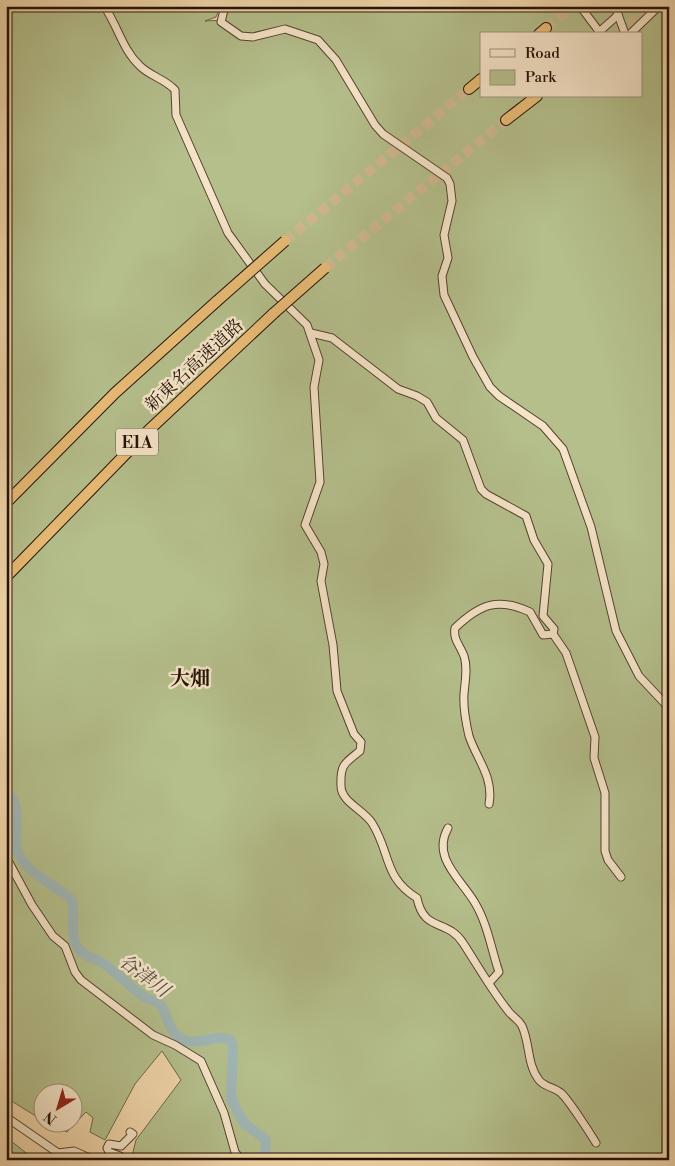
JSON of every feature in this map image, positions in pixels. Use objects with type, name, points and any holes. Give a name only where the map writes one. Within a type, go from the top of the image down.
[{"type":"highway","points":[[469,89],[480,80]]},
{"type":"highway","points":[[506,120],[534,98]]},
{"type":"highway","name":"新東名高速道路","points":[[6,503],[115,393],[285,241]]},
{"type":"highway","name":"新東名高速道路","points":[[6,577],[136,442],[325,268]]},
{"type":"street","points":[[104,6],[115,22],[120,41],[130,55],[141,68],[158,77],[175,90],[176,115],[228,233],[265,284],[307,325],[311,333],[318,360],[314,387],[320,482],[305,525],[321,552],[324,564],[320,581],[333,645],[338,691],[354,734],[361,742],[360,751],[347,760],[343,766],[340,787],[343,796],[372,823],[398,884],[417,898],[419,910],[424,918],[457,935],[509,1012],[520,1024],[528,1039],[532,1069],[539,1080],[563,1094],[596,1143]]},
{"type":"street","points":[[224,6],[221,22],[241,36],[253,37],[285,29],[318,40],[336,60],[383,134],[447,178],[450,184],[452,201],[444,235],[448,258],[442,276],[444,295],[473,357],[490,387],[504,400],[543,426],[563,449],[590,527],[616,631],[639,676],[651,691],[669,708]]},
{"type":"street","points":[[580,6],[599,32]]},
{"type":"street","points":[[615,6],[624,32]]},
{"type":"street","points":[[632,32],[660,6]]},
{"type":"street","points":[[601,32],[618,15]]},
{"type":"street","points":[[311,333],[332,338],[398,389],[427,402],[436,418],[463,440],[481,489],[486,494],[526,516],[534,540],[548,564],[543,616],[554,629],[553,634],[566,653],[595,737],[594,758],[605,793],[605,851],[608,860],[621,877]]},
{"type":"street","points":[[489,804],[489,782],[485,767],[469,735],[464,705],[466,670],[464,656],[456,640],[455,628],[481,608],[500,603],[513,604],[530,612],[543,636],[553,634]]},
{"type":"street","points":[[448,828],[443,839],[445,857],[451,870],[476,904],[499,972],[489,983]]},
{"type":"street","points":[[6,857],[42,920],[53,936],[65,946],[75,972],[82,980],[153,1035],[175,1045],[201,1061],[224,1113],[236,1152],[241,1160]]},
{"type":"street","points":[[6,1117],[58,1153],[74,1152],[94,1160]]},
{"type":"street","points":[[122,1160],[120,1156],[109,1152],[107,1148],[109,1144],[121,1146],[133,1134],[130,1132]]},
{"type":"street","points":[[54,1160],[58,1153]]},
{"type":"green space","points":[[6,6],[221,6],[216,17],[205,21],[225,20],[230,6],[669,6],[669,1160],[131,1160],[136,1140],[181,1080],[162,1051],[135,1084],[105,1140],[90,1132],[93,1118],[86,1112],[82,1116],[82,1084],[32,1084],[32,1114],[10,1100],[6,1104]]},
{"type":"green space","points":[[6,1137],[35,1160],[6,1160]]},
{"type":"waterway","name":"谷津川","points":[[6,792],[12,798],[17,813],[16,840],[19,855],[30,869],[72,900],[73,931],[75,943],[80,951],[107,966],[146,998],[157,1002],[164,1010],[172,1030],[182,1039],[194,1042],[220,1038],[231,1040],[233,1047],[231,1099],[244,1123],[266,1140],[265,1154],[268,1160]]},
{"type":"tunnel","points":[[546,28],[574,6]]},
{"type":"tunnel","points":[[621,32],[654,6]]},
{"type":"tunnel","points":[[285,241],[469,89]]},
{"type":"tunnel","points":[[325,268],[506,120]]},
{"type":"district","name":"大畑","points":[[190,678]]}]
